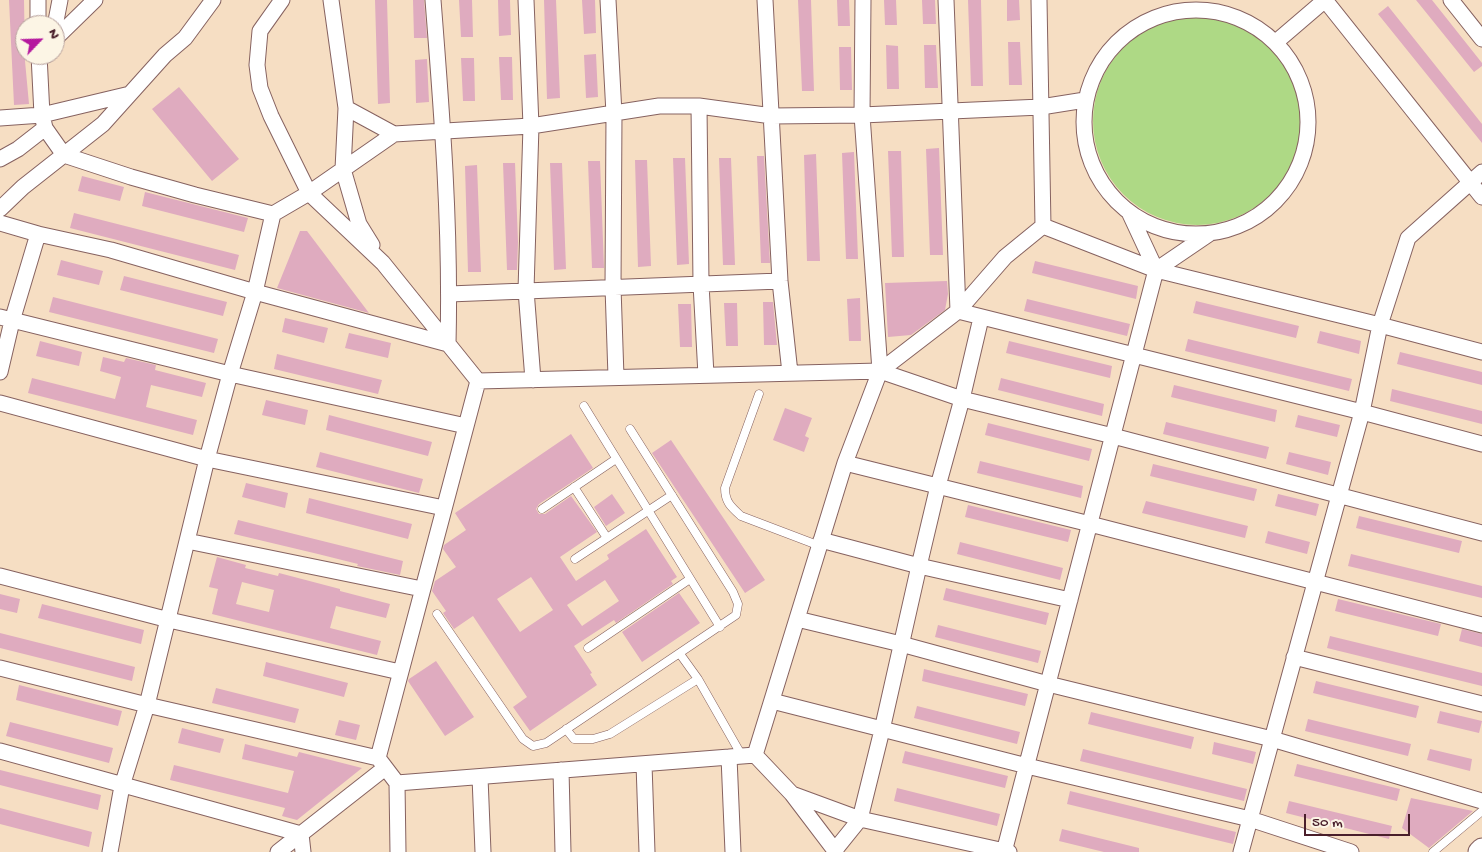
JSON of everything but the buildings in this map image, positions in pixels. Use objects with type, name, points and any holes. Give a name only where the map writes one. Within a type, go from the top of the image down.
[{"type":"main road","points":[[1478,852],[1482,849]]},
{"type":"street","points":[[38,0],[38,15]]},
{"type":"street","points":[[57,15],[60,0]]},
{"type":"street","points":[[65,29],[94,0]]},
{"type":"street","points":[[1,205],[103,124],[165,55],[185,38],[213,0]]},
{"type":"street","points":[[282,0],[260,31],[257,65],[260,88],[275,125],[309,193],[383,263]]},
{"type":"street","points":[[331,0],[346,108],[343,169],[359,224],[383,263],[478,381]]},
{"type":"street","points":[[433,0],[443,131],[449,294],[448,344]]},
{"type":"street","points":[[526,0],[531,126],[526,290],[533,380]]},
{"type":"street","points":[[608,0],[614,114],[613,287],[616,378]]},
{"type":"street","points":[[765,0],[780,281],[790,373]]},
{"type":"street","points":[[733,852],[742,756],[772,701],[846,463],[880,371],[862,115],[863,0]]},
{"type":"street","points":[[946,0],[958,311]]},
{"type":"street","points":[[1039,0],[1043,226]]},
{"type":"street","points":[[1276,42],[1325,0],[1482,197]]},
{"type":"street","points":[[1451,0],[1482,39]]},
{"type":"street","points":[[1180,10],[1214,10],[1248,21],[1276,42],[1297,71],[1308,106],[1307,142],[1295,176],[1273,205],[1243,225],[1209,234],[1181,234],[1154,226],[1129,212],[1106,190],[1091,163],[1084,132],[1085,100],[1097,67],[1118,40],[1146,20],[1180,10]]},
{"type":"street","points":[[40,65],[44,122],[64,155],[194,195],[273,214],[309,193],[394,134],[531,126],[659,106],[698,106],[772,116],[862,115],[1041,107],[1085,100]]},
{"type":"street","points":[[0,160],[44,122],[130,94]]},
{"type":"street","points":[[698,106],[701,284],[706,376]]},
{"type":"street","points":[[346,108],[394,134]]},
{"type":"street","points":[[0,118],[44,122]]},
{"type":"street","points":[[1241,852],[1362,412],[1380,325],[1408,238],[1482,172]]},
{"type":"street","points":[[792,794],[860,819],[1006,852],[1156,270],[1129,212]]},
{"type":"street","points":[[110,852],[122,786],[147,705],[207,459],[254,292],[273,214]]},
{"type":"street","points":[[0,223],[38,234],[111,250],[254,292],[448,344]]},
{"type":"street","points":[[880,371],[958,311],[1004,257],[1043,226]]},
{"type":"street","points":[[1043,226],[1156,270],[1482,352]]},
{"type":"street","points":[[0,372],[6,319],[38,234]]},
{"type":"street","points":[[1156,270],[1209,234]]},
{"type":"street","points":[[449,294],[780,281]]},
{"type":"street","points":[[958,311],[1134,354],[1482,444]]},
{"type":"street","points":[[397,783],[742,756],[792,794],[820,830],[831,851],[860,819],[938,486],[962,399],[981,318]]},
{"type":"street","points":[[6,319],[230,374],[466,426]]},
{"type":"street","points":[[478,381],[880,371],[962,399],[1113,436],[1482,533]]},
{"type":"street","points":[[278,852],[381,763],[400,672],[478,381]]},
{"type":"street","points":[[0,403],[207,459],[444,508]]},
{"type":"street","points":[[846,463],[1482,625]]},
{"type":"street","points":[[187,541],[422,589]]},
{"type":"street","points":[[821,543],[1070,600]]},
{"type":"street","points":[[0,576],[169,620],[400,672]]},
{"type":"street","points":[[797,619],[901,644],[1048,684],[1272,739],[1482,801]]},
{"type":"street","points":[[1294,657],[1482,704]]},
{"type":"street","points":[[0,668],[381,763],[397,783],[398,852]]},
{"type":"street","points":[[772,701],[1027,766],[1250,819],[1351,852]]},
{"type":"street","points":[[0,751],[301,834]]},
{"type":"street","points":[[644,764],[647,852]]},
{"type":"street","points":[[561,770],[563,852]]},
{"type":"street","points":[[480,777],[483,852]]},
{"type":"street","points":[[301,834],[302,852]]},
{"type":"lane","points":[[759,394],[725,488],[725,498],[741,516],[821,543]]},
{"type":"lane","points":[[584,406],[720,627]]},
{"type":"lane","points":[[436,614],[523,739],[533,746],[546,743],[736,615],[738,604],[733,592],[630,429]]},
{"type":"lane","points":[[542,509],[616,459]]},
{"type":"lane","points":[[574,487],[607,538]]},
{"type":"lane","points":[[575,559],[672,495]]},
{"type":"lane","points":[[588,648],[690,579]]},
{"type":"lane","points":[[680,654],[698,679],[742,756]]},
{"type":"lane","points":[[566,729],[574,739],[593,739],[610,734],[698,679]]},
{"type":"lane","points":[[1433,852],[1482,812]]},
{"type":"green space","points":[[1197,17],[1217,19],[1237,25],[1263,41],[1277,55],[1293,81],[1299,101],[1301,121],[1299,141],[1293,161],[1277,187],[1263,201],[1237,217],[1217,223],[1197,225],[1177,223],[1157,217],[1131,201],[1117,187],[1101,161],[1095,141],[1093,121],[1095,101],[1101,81],[1117,55],[1131,41],[1157,25],[1177,19]]}]
